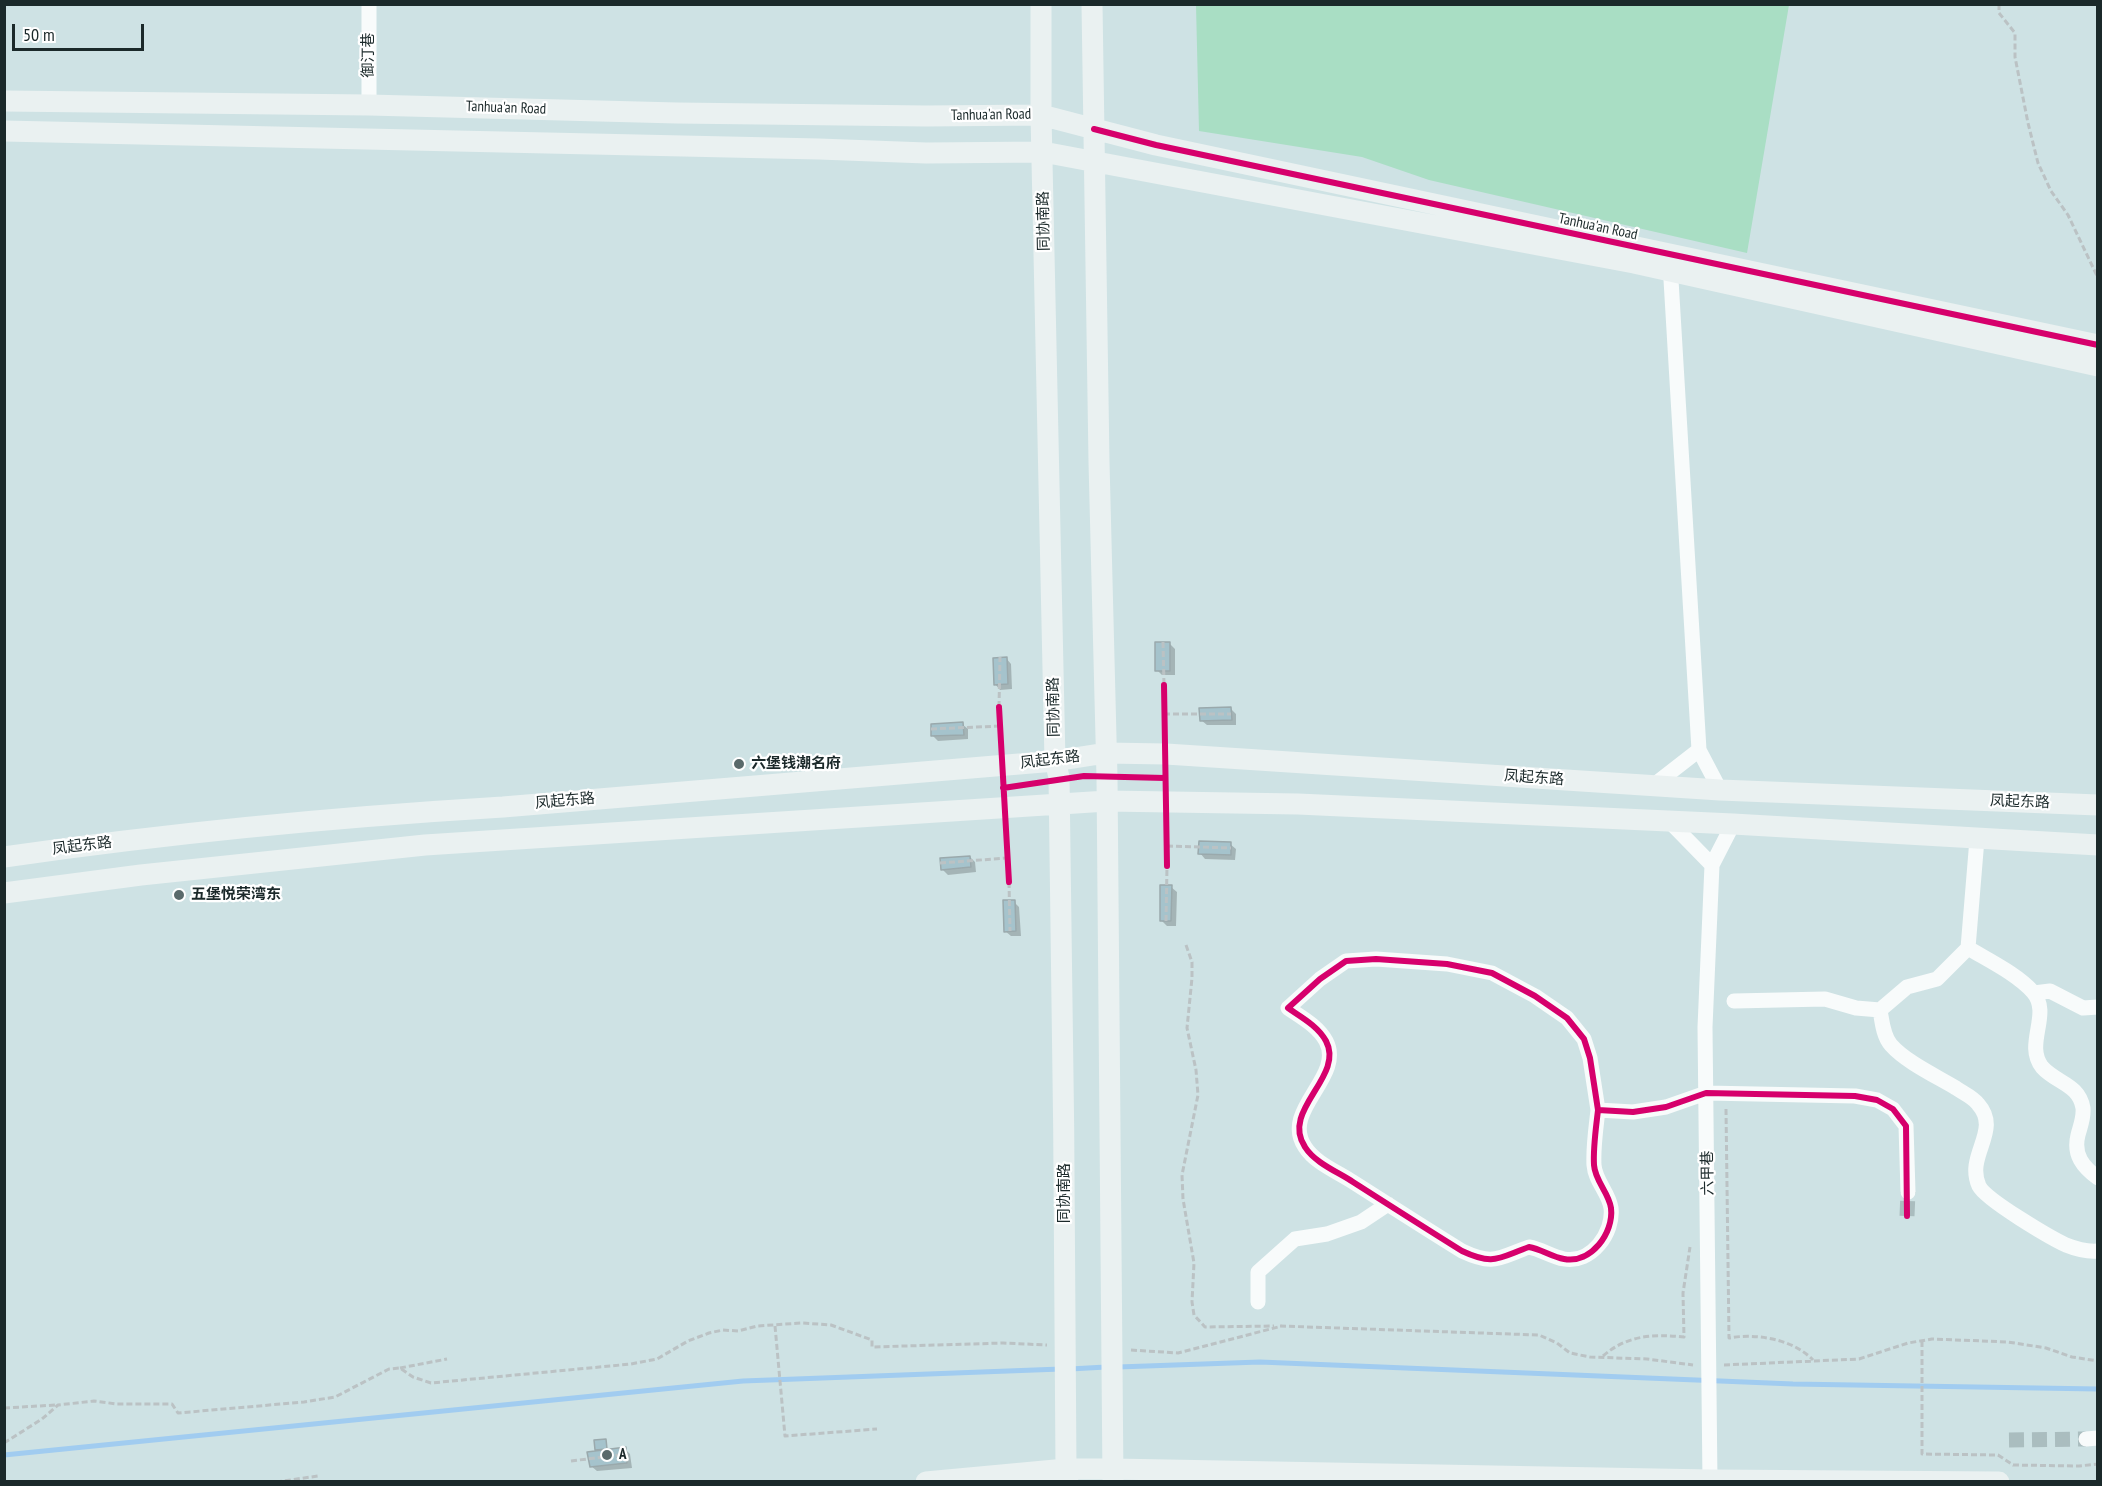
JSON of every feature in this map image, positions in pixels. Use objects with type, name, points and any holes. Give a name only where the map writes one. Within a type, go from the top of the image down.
[{"type":"main road","name":"同协南路","points":[[1041,4],[1041,115],[1055,761],[1059,777],[1065,1172],[1058,1344],[1066,1402],[1067,1475]]},
{"type":"main road","points":[[1092,4],[1107,801],[1122,1347],[1113,1406],[1113,1475]]},
{"type":"main road","name":"Tanhua'an Road","points":[[4,101],[369,105],[677,113],[1041,115],[1156,145],[1670,262],[2097,366]]},
{"type":"main road","name":"Tanhua'an Road","points":[[4,131],[926,153],[1043,152],[1670,262],[2097,345]]},
{"type":"main road","name":"凤起东路","points":[[4,857],[87,845],[420,812],[1055,761],[1106,753],[1166,754],[1720,790],[2097,805]]},
{"type":"main road","points":[[4,893],[141,875],[425,845],[1107,801],[1298,804],[1733,824],[2097,846]]},
{"type":"main road","points":[[926,1482],[1067,1475],[1999,1482]]},
{"type":"street","name":"御汀巷","points":[[369,4],[369,105]]},
{"type":"street","points":[[1670,262],[1699,750],[1720,790]]},
{"type":"street","points":[[1654,785],[1699,750]]},
{"type":"street","points":[[1669,821],[1712,865]]},
{"type":"street","name":"六甲巷","points":[[1710,1481],[1711,1362],[1705,1027],[1712,865],[1733,824]]},
{"type":"street","points":[[1734,1001],[1825,999],[1856,1008],[1880,1010],[1907,987],[1937,979],[1968,948],[1977,839]]},
{"type":"street","points":[[1968,948],[2006,971],[2034,993],[2041,1011],[2035,1052],[2042,1067],[2073,1087],[2080,1098],[2083,1110],[2082,1124],[2077,1138],[2077,1156],[2084,1168],[2097,1178]]},
{"type":"street","points":[[1376,959],[1448,964],[1492,973],[1535,996],[1568,1018],[1584,1039],[1590,1058],[1598,1110],[1594,1167],[1599,1183],[1608,1197],[1611,1210],[1608,1229],[1602,1240],[1593,1251],[1580,1258],[1564,1259],[1529,1246],[1497,1259],[1480,1259],[1462,1251],[1388,1204],[1315,1157],[1304,1146],[1299,1126],[1303,1111],[1325,1073],[1330,1056],[1326,1041],[1314,1027],[1288,1008],[1320,979],[1346,961],[1376,959]]},
{"type":"street","points":[[2034,993],[2050,992],[2082,1008],[2097,1007]]},
{"type":"street","points":[[1880,1010],[1884,1030],[1890,1044],[1977,1101],[1986,1114],[1987,1128],[1975,1169],[1980,1187],[1992,1199],[2066,1245],[2089,1252],[2097,1251]]},
{"type":"street","points":[[1598,1110],[1633,1112],[1666,1107],[1706,1093],[1855,1096],[1877,1100],[1893,1109],[1906,1126],[1908,1192]]},
{"type":"street","points":[[1258,1302],[1258,1272],[1295,1239],[1327,1234],[1361,1222],[1388,1204]]},
{"type":"path","points":[[1999,4],[1999,13],[2015,33],[2015,57],[2038,163],[2051,190],[2078,233],[2097,278]]},
{"type":"path","points":[[1163,642],[1164,695]]},
{"type":"path","points":[[1000,657],[1000,736]]},
{"type":"path","points":[[1164,705],[1164,725]]},
{"type":"path","points":[[1164,714],[1232,714]]},
{"type":"path","points":[[931,729],[1000,726]]},
{"type":"path","points":[[1166,921],[1167,835]]},
{"type":"path","points":[[1007,846],[1008,866]]},
{"type":"path","points":[[1167,846],[1231,848]]},
{"type":"path","points":[[940,863],[1007,858]]},
{"type":"path","points":[[1008,874],[1010,932]]},
{"type":"path","points":[[1186,945],[1191,962],[1192,978],[1187,1028],[1196,1070],[1198,1095],[1182,1175],[1184,1217],[1194,1263],[1192,1302],[1194,1315],[1204,1327],[1282,1326],[1539,1335],[1557,1343],[1570,1353],[1694,1365]]},
{"type":"path","points":[[1725,1094],[1729,1338],[1762,1336],[1805,1352],[1813,1360]]},
{"type":"path","points":[[1601,1357],[1612,1348],[1643,1335],[1684,1337],[1683,1293],[1690,1247]]},
{"type":"path","points":[[400,1368],[413,1377],[431,1383],[631,1364],[657,1359],[682,1344],[709,1333],[757,1326],[802,1323],[831,1325],[872,1340],[872,1347],[1003,1343],[1058,1344]]},
{"type":"path","points":[[775,1326],[785,1436],[877,1429]]},
{"type":"path","points":[[1122,1347],[1178,1353],[1282,1326]]},
{"type":"path","points":[[1711,1362],[1858,1359],[1908,1343],[1932,1339],[2008,1342],[2046,1348],[2097,1362]]},
{"type":"path","points":[[1922,1341],[1922,1454],[1998,1455],[2013,1465],[2097,1464]]},
{"type":"path","points":[[4,1408],[94,1401],[117,1404],[172,1404],[178,1413],[304,1402],[334,1397],[389,1369],[447,1359]]},
{"type":"path","points":[[4,1443],[42,1419],[58,1405]]},
{"type":"path","points":[[571,1461],[619,1455]]},
{"type":"path","points":[[276,1482],[318,1476]]},
{"type":"green space","points":[[1196,5],[1789,5],[1747,253],[1429,180],[1362,157],[1199,131]]},
{"type":"building","points":[[1155,642],[1170,642],[1170,671],[1155,671]]},
{"type":"building","points":[[1007,657],[1008,684],[994,685],[993,658]]},
{"type":"building","points":[[1231,707],[1232,720],[1200,721],[1199,708]]},
{"type":"building","points":[[963,722],[964,735],[931,736],[931,724]]},
{"type":"building","points":[[1199,841],[1231,842],[1231,855],[1198,854]]},
{"type":"building","points":[[970,856],[971,867],[941,870],[940,858]]},
{"type":"building","points":[[1160,885],[1172,885],[1171,921],[1160,921]]},
{"type":"building","points":[[1003,900],[1015,900],[1016,931],[1004,932]]},
{"type":"building","points":[[606,1439],[607,1449],[595,1450],[594,1440]]},
{"type":"building","name":"A","points":[[626,1447],[627,1463],[590,1467],[587,1452]]},
{"type":"waterway","points":[[1118,1367],[1260,1362],[1793,1384],[2098,1389]]},
{"type":"waterway","points":[[1070,1369],[1106,1367]]},
{"type":"waterway","points":[[4,1455],[743,1381],[1061,1369]]},
{"type":"tunnel","points":[[1907,1216],[1908,1192]]},
{"type":"tunnel","points":[[2009,1440],[2086,1439]]},
{"type":"cycle path","points":[[1094,129],[1156,145],[2098,345]]},
{"type":"cycle path","points":[[1164,685],[1167,866]]},
{"type":"cycle path","points":[[999,707],[1009,882]]},
{"type":"cycle path","points":[[1003,788],[1084,776],[1165,778]]},
{"type":"cycle path","points":[[1598,1110],[1594,1165],[1611,1208],[1609,1227],[1599,1245],[1592,1252],[1574,1259],[1560,1258],[1529,1247],[1496,1259],[1473,1256],[1327,1167],[1309,1153],[1300,1133],[1300,1120],[1327,1068],[1330,1054],[1326,1041],[1319,1031],[1288,1008],[1320,979],[1346,961],[1376,959],[1447,964],[1492,973],[1535,996],[1567,1018],[1584,1039],[1590,1058],[1598,1110],[1633,1112],[1666,1107],[1706,1093],[1855,1096],[1877,1100],[1893,1109],[1906,1126],[1907,1216]]},
{"type":"place","name":"六堡钱潮名府","points":[[739,764]]},
{"type":"place","name":"五堡悦荣湾东","points":[[179,895]]},
{"type":"place","name":"A","points":[[607,1455]]}]
